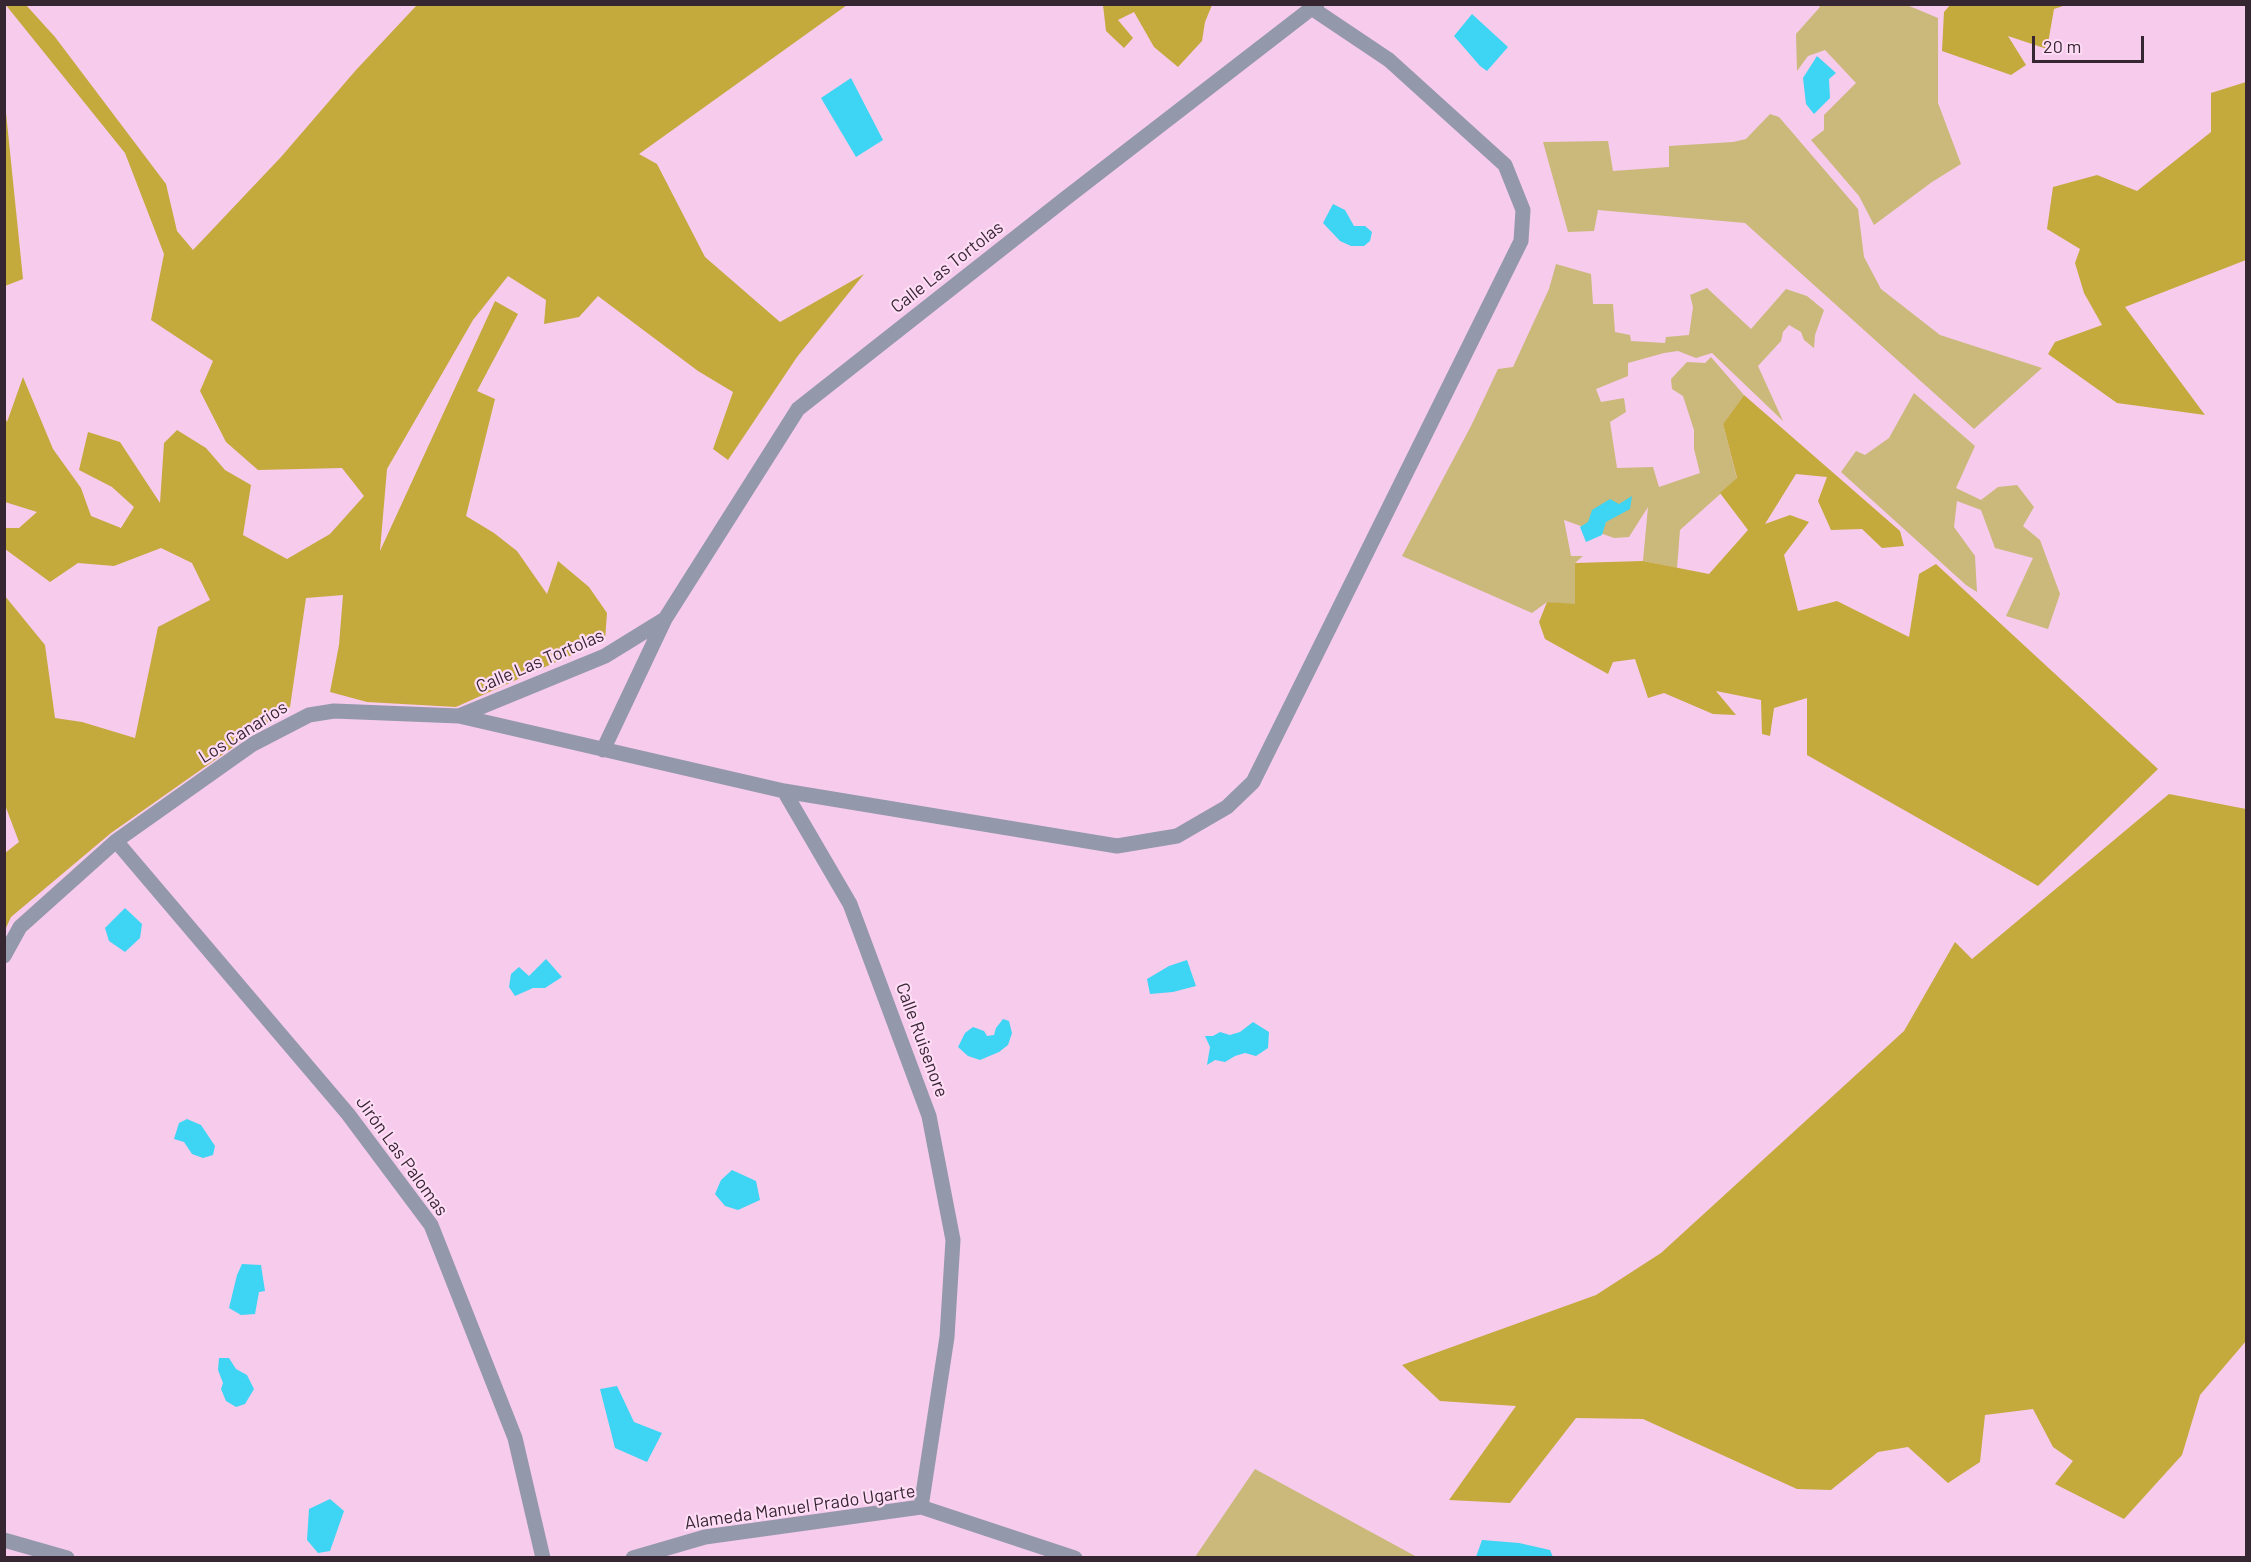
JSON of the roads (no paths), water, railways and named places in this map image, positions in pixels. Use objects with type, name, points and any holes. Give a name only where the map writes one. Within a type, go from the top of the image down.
[{"type":"street","name":"Calle Las Tortolas","points":[[603,750],[665,619],[798,409],[1066,198],[1315,7]]},
{"type":"street","points":[[603,750],[784,791],[1117,846],[1177,836],[1227,807],[1252,782],[1521,241],[1523,210],[1505,165],[1389,60],[1315,7]]},
{"type":"street","name":"Calle Las Tortolas","points":[[459,716],[605,656],[665,619]]},
{"type":"street","name":"Los Canarios","points":[[4,956],[20,927],[116,841],[253,744],[309,715],[334,711],[459,716],[603,750]]},
{"type":"street","name":"Calle Ruisenore","points":[[784,791],[850,904],[929,1116],[953,1240],[947,1337],[921,1507]]},
{"type":"street","name":"Jirón Las Palomas","points":[[116,841],[348,1114],[431,1225],[515,1438],[543,1557]]},
{"type":"street","name":"Alameda Manuel Prado Ugarte","points":[[633,1557],[705,1537],[921,1507],[1076,1557]]},
{"type":"street","points":[[4,1540],[67,1557]]},
{"type":"water","points":[[1472,14],[1508,47],[1487,71],[1454,36]]},
{"type":"water","points":[[1817,56],[1836,73],[1829,79],[1830,98],[1814,114],[1806,104],[1803,78]]},
{"type":"water","points":[[851,78],[883,140],[856,157],[821,98]]},
{"type":"water","points":[[1333,204],[1345,210],[1354,226],[1365,226],[1372,232],[1370,241],[1364,246],[1351,246],[1340,241],[1323,223]]},
{"type":"water","points":[[1632,496],[1630,509],[1606,522],[1602,535],[1586,542],[1580,527],[1588,522],[1592,510],[1610,499],[1619,504]]},
{"type":"water","points":[[125,908],[142,924],[140,938],[125,952],[109,941],[105,928]]},
{"type":"water","points":[[546,959],[562,977],[545,988],[533,988],[515,996],[509,987],[511,974],[519,967],[529,976]]},
{"type":"water","points":[[1187,960],[1196,986],[1173,992],[1150,994],[1147,979],[1169,966]]},
{"type":"water","points":[[1003,1019],[1009,1021],[1012,1033],[1008,1045],[999,1052],[980,1060],[968,1056],[958,1047],[965,1033],[973,1027],[984,1031],[987,1036],[994,1035]]},
{"type":"water","points":[[1253,1022],[1269,1032],[1268,1048],[1256,1056],[1245,1053],[1225,1062],[1215,1060],[1207,1065],[1210,1047],[1205,1036],[1213,1036],[1220,1032],[1230,1035],[1240,1032]]},
{"type":"water","points":[[187,1119],[201,1125],[215,1146],[213,1155],[203,1158],[192,1154],[184,1142],[174,1139],[179,1123]]},
{"type":"water","points":[[732,1170],[756,1181],[760,1200],[738,1210],[725,1206],[715,1194],[721,1180]]},
{"type":"water","points":[[242,1264],[261,1265],[265,1291],[259,1292],[255,1314],[241,1315],[229,1308]]},
{"type":"water","points":[[219,1358],[229,1358],[236,1369],[247,1375],[254,1389],[245,1404],[236,1407],[226,1401],[221,1389],[223,1383],[218,1370]]},
{"type":"water","points":[[617,1386],[634,1422],[662,1433],[647,1462],[615,1448],[600,1389]]},
{"type":"water","points":[[330,1499],[344,1511],[330,1551],[318,1553],[307,1540],[309,1509]]},
{"type":"water","points":[[1482,1540],[1519,1543],[1550,1550],[1553,1557],[1476,1557]]}]
